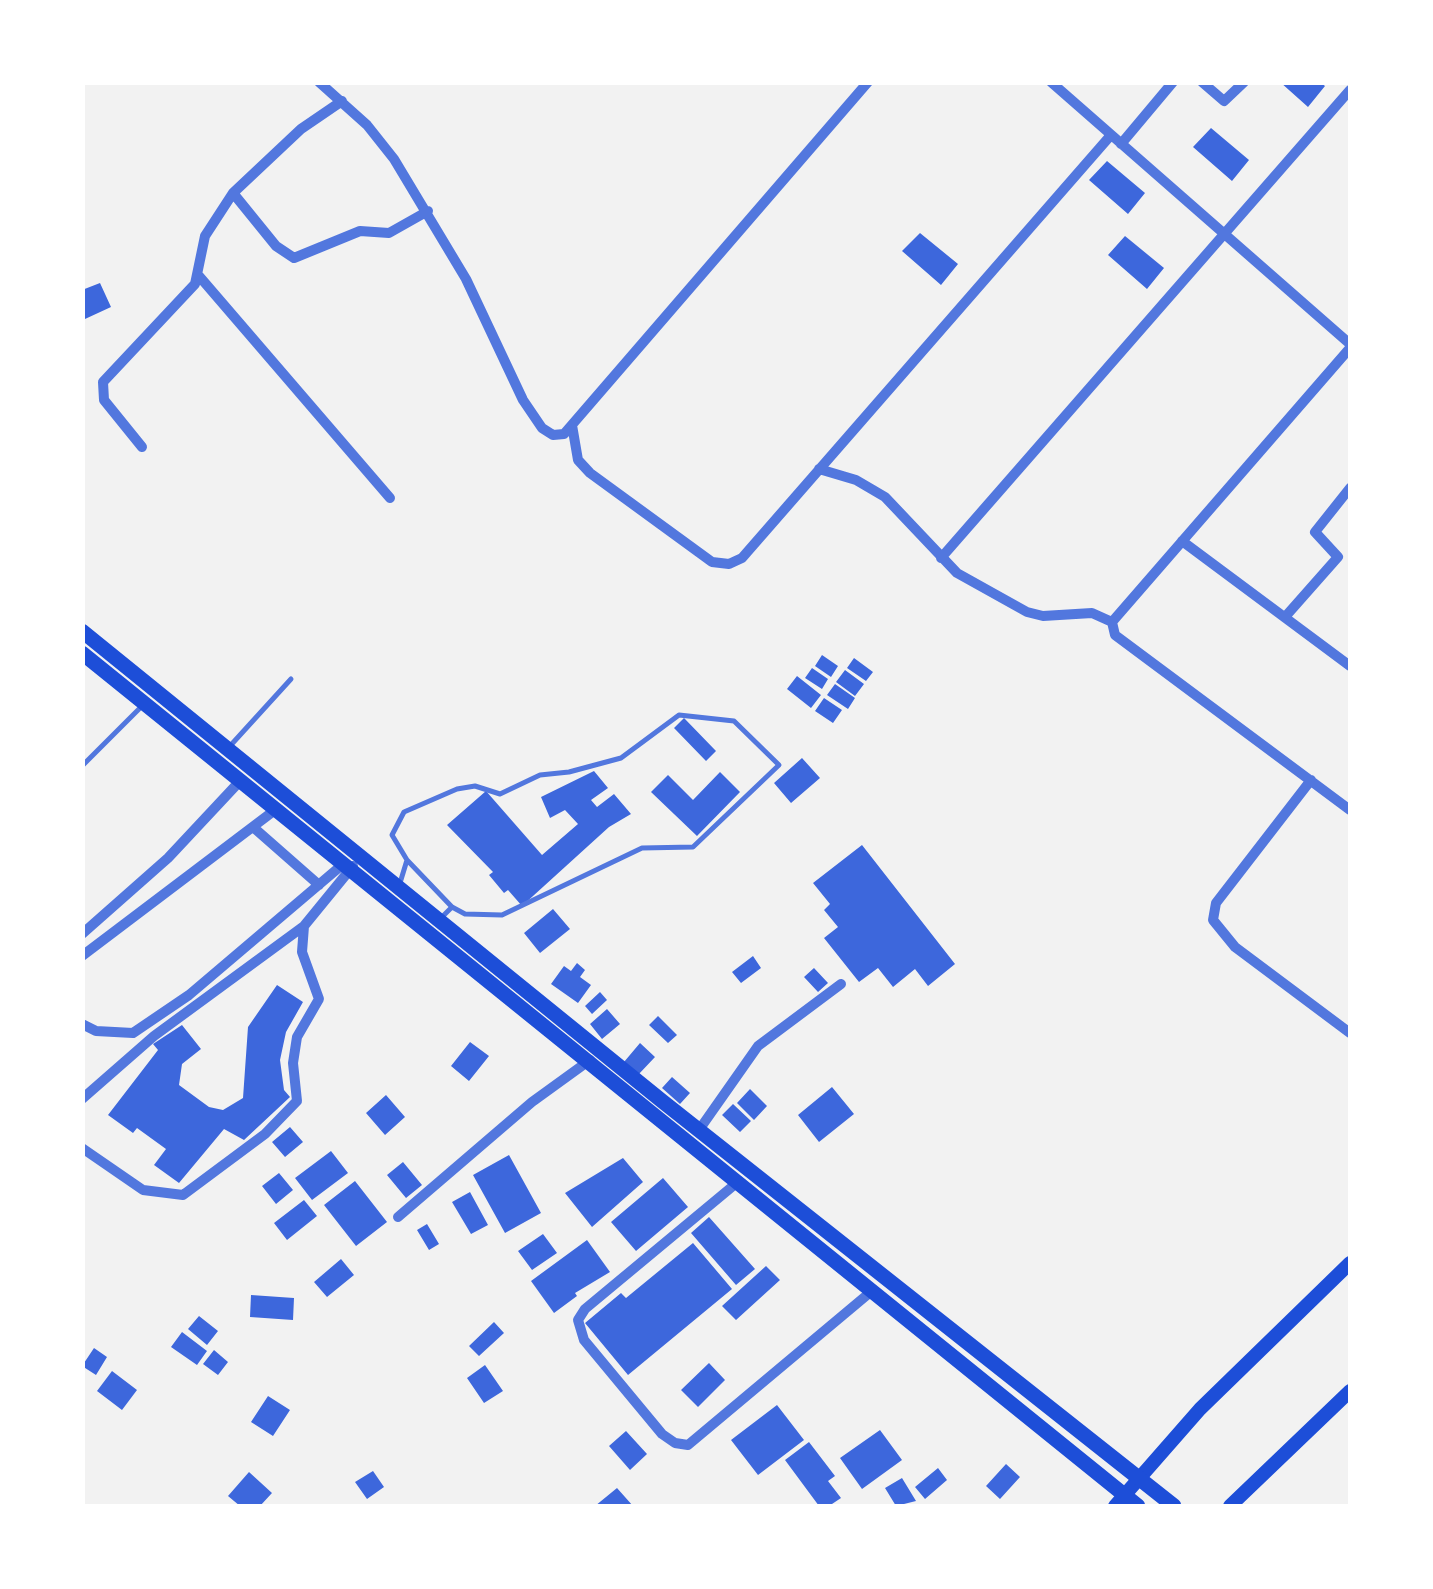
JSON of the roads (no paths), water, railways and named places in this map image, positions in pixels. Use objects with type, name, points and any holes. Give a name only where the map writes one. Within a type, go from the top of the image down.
[{"type":"main road","points":[[82,630],[699,1130],[1174,1506]]},
{"type":"main road","points":[[82,654],[873,1290],[1119,1501],[1138,1506]]},
{"type":"main road","points":[[1119,1501],[1200,1408],[1350,1263]]},
{"type":"main road","points":[[1230,1506],[1350,1391]]},
{"type":"street","points":[[319,82],[376,136],[428,211],[524,400],[542,428],[553,435],[564,434],[868,82]]},
{"type":"street","points":[[1051,82],[1350,346],[1112,622]]},
{"type":"street","points":[[1121,144],[1173,82]]},
{"type":"street","points":[[1202,82],[1224,101],[1244,82]]},
{"type":"street","points":[[941,558],[1350,90]]},
{"type":"street","points":[[142,446],[104,400],[102,382],[198,276],[205,236],[233,193],[301,128],[342,102]]},
{"type":"street","points":[[572,425],[578,460],[712,562],[729,564],[742,558],[1111,135]]},
{"type":"street","points":[[233,193],[276,246],[294,258],[360,231],[389,234],[428,211]]},
{"type":"street","points":[[198,276],[390,498]]},
{"type":"street","points":[[820,469],[856,480],[885,497],[958,573],[1027,612],[1042,616],[1092,614],[1112,622]]},
{"type":"street","points":[[1285,618],[1338,557],[1314,532],[1350,488]]},
{"type":"street","points":[[1182,541],[1350,666]]},
{"type":"street","points":[[1112,622],[1116,635],[1350,810]]},
{"type":"street","points":[[82,934],[168,858],[240,780]]},
{"type":"street","points":[[1311,780],[1216,903],[1214,920],[1235,947],[1350,1033]]},
{"type":"street","points":[[82,956],[275,810]]},
{"type":"street","points":[[253,827],[319,885]]},
{"type":"street","points":[[82,1024],[96,1031],[133,1033],[190,995],[319,885],[362,855]]},
{"type":"street","points":[[82,1099],[154,1036],[304,926],[345,868]]},
{"type":"street","points":[[82,1148],[144,1190],[183,1195],[200,1186],[276,1123],[297,1101],[293,1064],[297,1037],[318,998],[302,952],[304,926]]},
{"type":"street","points":[[699,1130],[758,1046],[841,984]]},
{"type":"street","points":[[398,1218],[532,1102],[590,1060]]},
{"type":"street","points":[[739,1181],[584,1309],[578,1320],[584,1340],[662,1434],[675,1444],[688,1444],[873,1290]]},
{"type":"lane","points":[[228,748],[291,679]]},
{"type":"lane","points":[[82,766],[144,704]]},
{"type":"lane","points":[[679,716],[734,720],[779,765],[692,847],[642,848],[502,916],[465,914],[452,906],[406,860],[392,835],[404,812],[457,790],[475,786],[500,794],[540,775],[569,772],[621,758],[679,716]]},
{"type":"lane","points":[[400,885],[406,860]]},
{"type":"lane","points":[[439,920],[452,906]]}]
